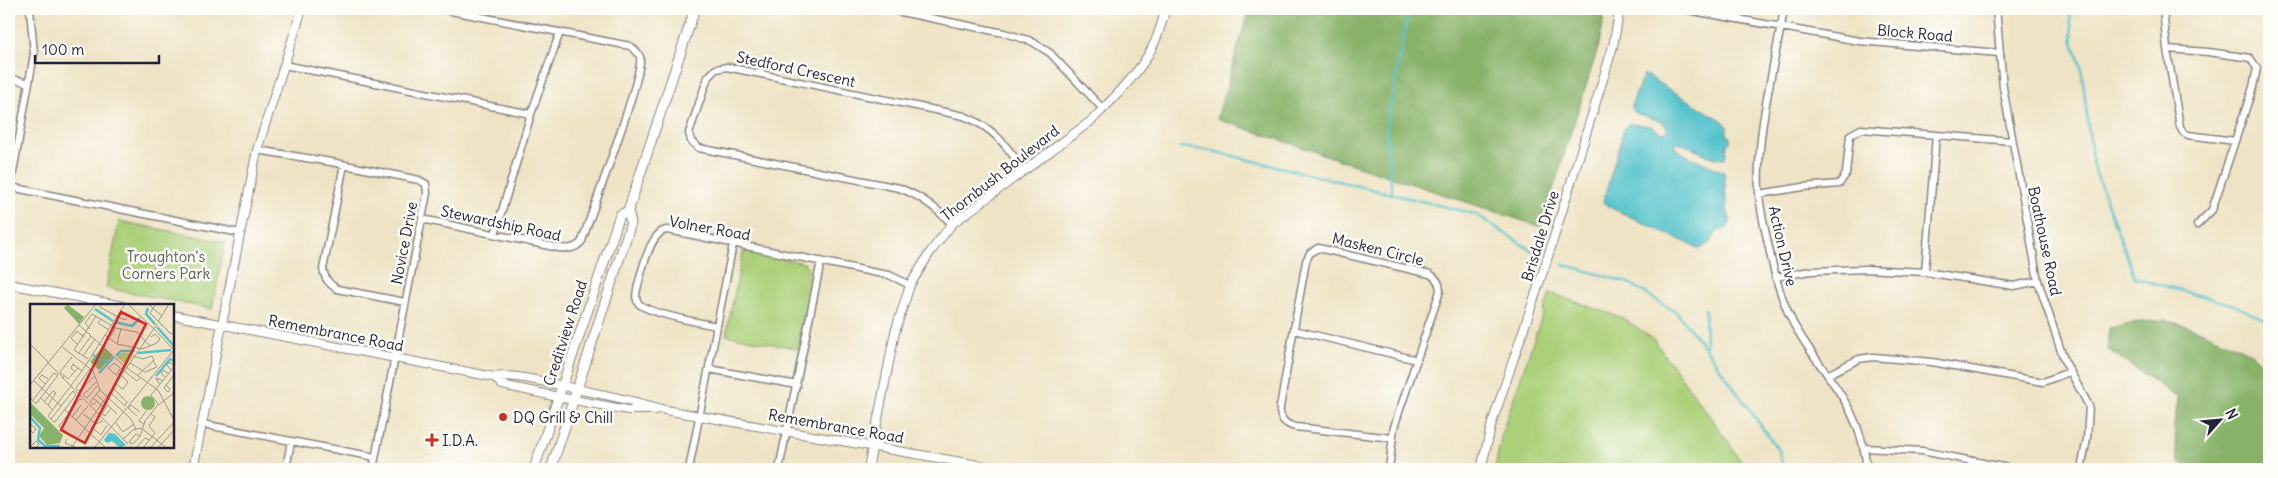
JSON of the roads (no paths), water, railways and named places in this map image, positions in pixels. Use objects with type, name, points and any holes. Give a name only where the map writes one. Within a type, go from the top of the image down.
[{"type":"main road","name":"Creditview Road","points":[[551,469],[631,223],[628,211],[695,9]]},
{"type":"main road","name":"Creditview Road","points":[[534,469],[620,215],[628,211]]},
{"type":"street","points":[[9,195],[34,54],[30,9]]},
{"type":"street","points":[[193,469],[257,150],[302,9]]},
{"type":"street","points":[[441,9],[560,32],[531,114],[495,234]]},
{"type":"street","points":[[886,9],[1004,33],[1031,41],[1050,53],[1103,109]]},
{"type":"street","name":"Thornbush Boulevard","points":[[868,469],[895,332],[910,285],[931,251],[952,224],[1091,121],[1103,109],[1122,89],[1153,47],[1166,9]]},
{"type":"street","name":"Brisdale Drive","points":[[1481,469],[1492,423],[1545,266],[1604,76],[1613,46],[1620,9]]},
{"type":"street","name":"Block Road","points":[[1682,9],[1859,41],[1999,53]]},
{"type":"street","name":"Action Drive","points":[[1784,9],[1762,129],[1759,194],[1775,277],[1793,321],[1849,407],[1864,448],[1867,469]]},
{"type":"street","name":"Boathouse Road","points":[[1996,9],[1999,53],[2012,140],[2038,281],[2052,327],[2069,372],[2089,406],[2088,431],[2082,469]]},
{"type":"street","points":[[2164,9],[2166,49],[2178,121],[2183,132],[2236,141]]},
{"type":"street","name":"Stewardship Road","points":[[422,219],[559,248],[568,249],[579,245],[628,108],[640,65],[637,51],[630,46],[560,32]]},
{"type":"street","points":[[2166,49],[2232,54],[2250,58],[2257,68],[2256,78],[2212,210],[2197,225]]},
{"type":"street","points":[[284,65],[531,114]]},
{"type":"street","name":"Stedford Crescent","points":[[952,224],[932,205],[917,195],[899,188],[699,148],[691,141],[689,133],[708,77],[716,69],[727,67],[964,116],[991,130],[1008,148],[1024,170]]},
{"type":"street","points":[[9,78],[29,82]]},
{"type":"street","points":[[1759,194],[1803,186],[1839,184],[1846,174],[1850,135],[1861,129],[2012,140]]},
{"type":"street","points":[[1925,272],[1936,135]]},
{"type":"street","name":"Novice Drive","points":[[257,150],[419,180],[426,184],[427,193],[372,469]]},
{"type":"street","points":[[344,165],[323,269],[327,283],[337,288],[405,302]]},
{"type":"street","points":[[10,187],[240,233]]},
{"type":"street","name":"Volner Road","points":[[717,326],[689,321],[644,307],[638,302],[635,296],[653,239],[663,230],[889,275],[910,285]]},
{"type":"street","points":[[689,469],[733,244]]},
{"type":"street","name":"Masken Circle","points":[[1388,469],[1392,438],[1440,291],[1440,285],[1434,276],[1421,272],[1322,248],[1313,250],[1306,261],[1279,413],[1284,421],[1296,427],[1392,438]]},
{"type":"street","points":[[779,469],[821,261]]},
{"type":"street","points":[[1775,277],[1811,271],[1844,269],[1925,272],[2014,286],[2038,281]]},
{"type":"street","points":[[9,284],[113,304]]},
{"type":"street","name":"Remembrance Road","points":[[174,315],[494,377],[505,375],[630,400],[665,410],[873,446],[963,466],[1002,469]]},
{"type":"street","points":[[1294,330],[1417,360]]},
{"type":"street","points":[[1829,374],[1859,359],[1873,357],[1932,362],[2043,382],[2069,372]]},
{"type":"street","points":[[709,369],[797,385]]},
{"type":"street","name":"Remembrance Road","points":[[494,377],[502,385],[558,397],[628,410],[665,410]]},
{"type":"street","points":[[202,424],[375,457]]},
{"type":"street","points":[[286,469],[291,441]]},
{"type":"street","points":[[1864,448],[1922,451],[2013,469]]},
{"type":"street","points":[[1973,469],[1974,460]]},
{"type":"water","points":[[1644,74],[1723,121],[1727,126],[1727,136],[1730,136],[1730,142],[1727,145],[1725,159],[1718,159],[1676,143],[1675,148],[1684,154],[1724,172],[1727,210],[1731,222],[1726,229],[1718,230],[1711,242],[1700,249],[1607,206],[1603,202],[1624,129],[1629,123],[1651,126],[1665,133],[1668,129],[1663,122],[1635,113],[1631,106]]},
{"type":"waterway","points":[[1392,194],[1386,127],[1409,9]]},
{"type":"waterway","points":[[2069,9],[2073,42],[2081,66],[2093,165],[2135,278],[2234,305],[2269,322]]},
{"type":"waterway","points":[[1180,147],[1212,151],[1475,214],[1534,252]]},
{"type":"waterway","points":[[1563,264],[1629,283],[1677,313],[1706,349],[1779,451],[1783,469]]},
{"type":"waterway","points":[[1705,309],[1706,347]]},
{"type":"place","name":"DQ Grill & Chill","points":[[503,417]]},
{"type":"place","name":"I.D.A.","points":[[432,440]]},
{"type":"park label","name":"Troughton's Corners Park","points":[[166,264]]}]
